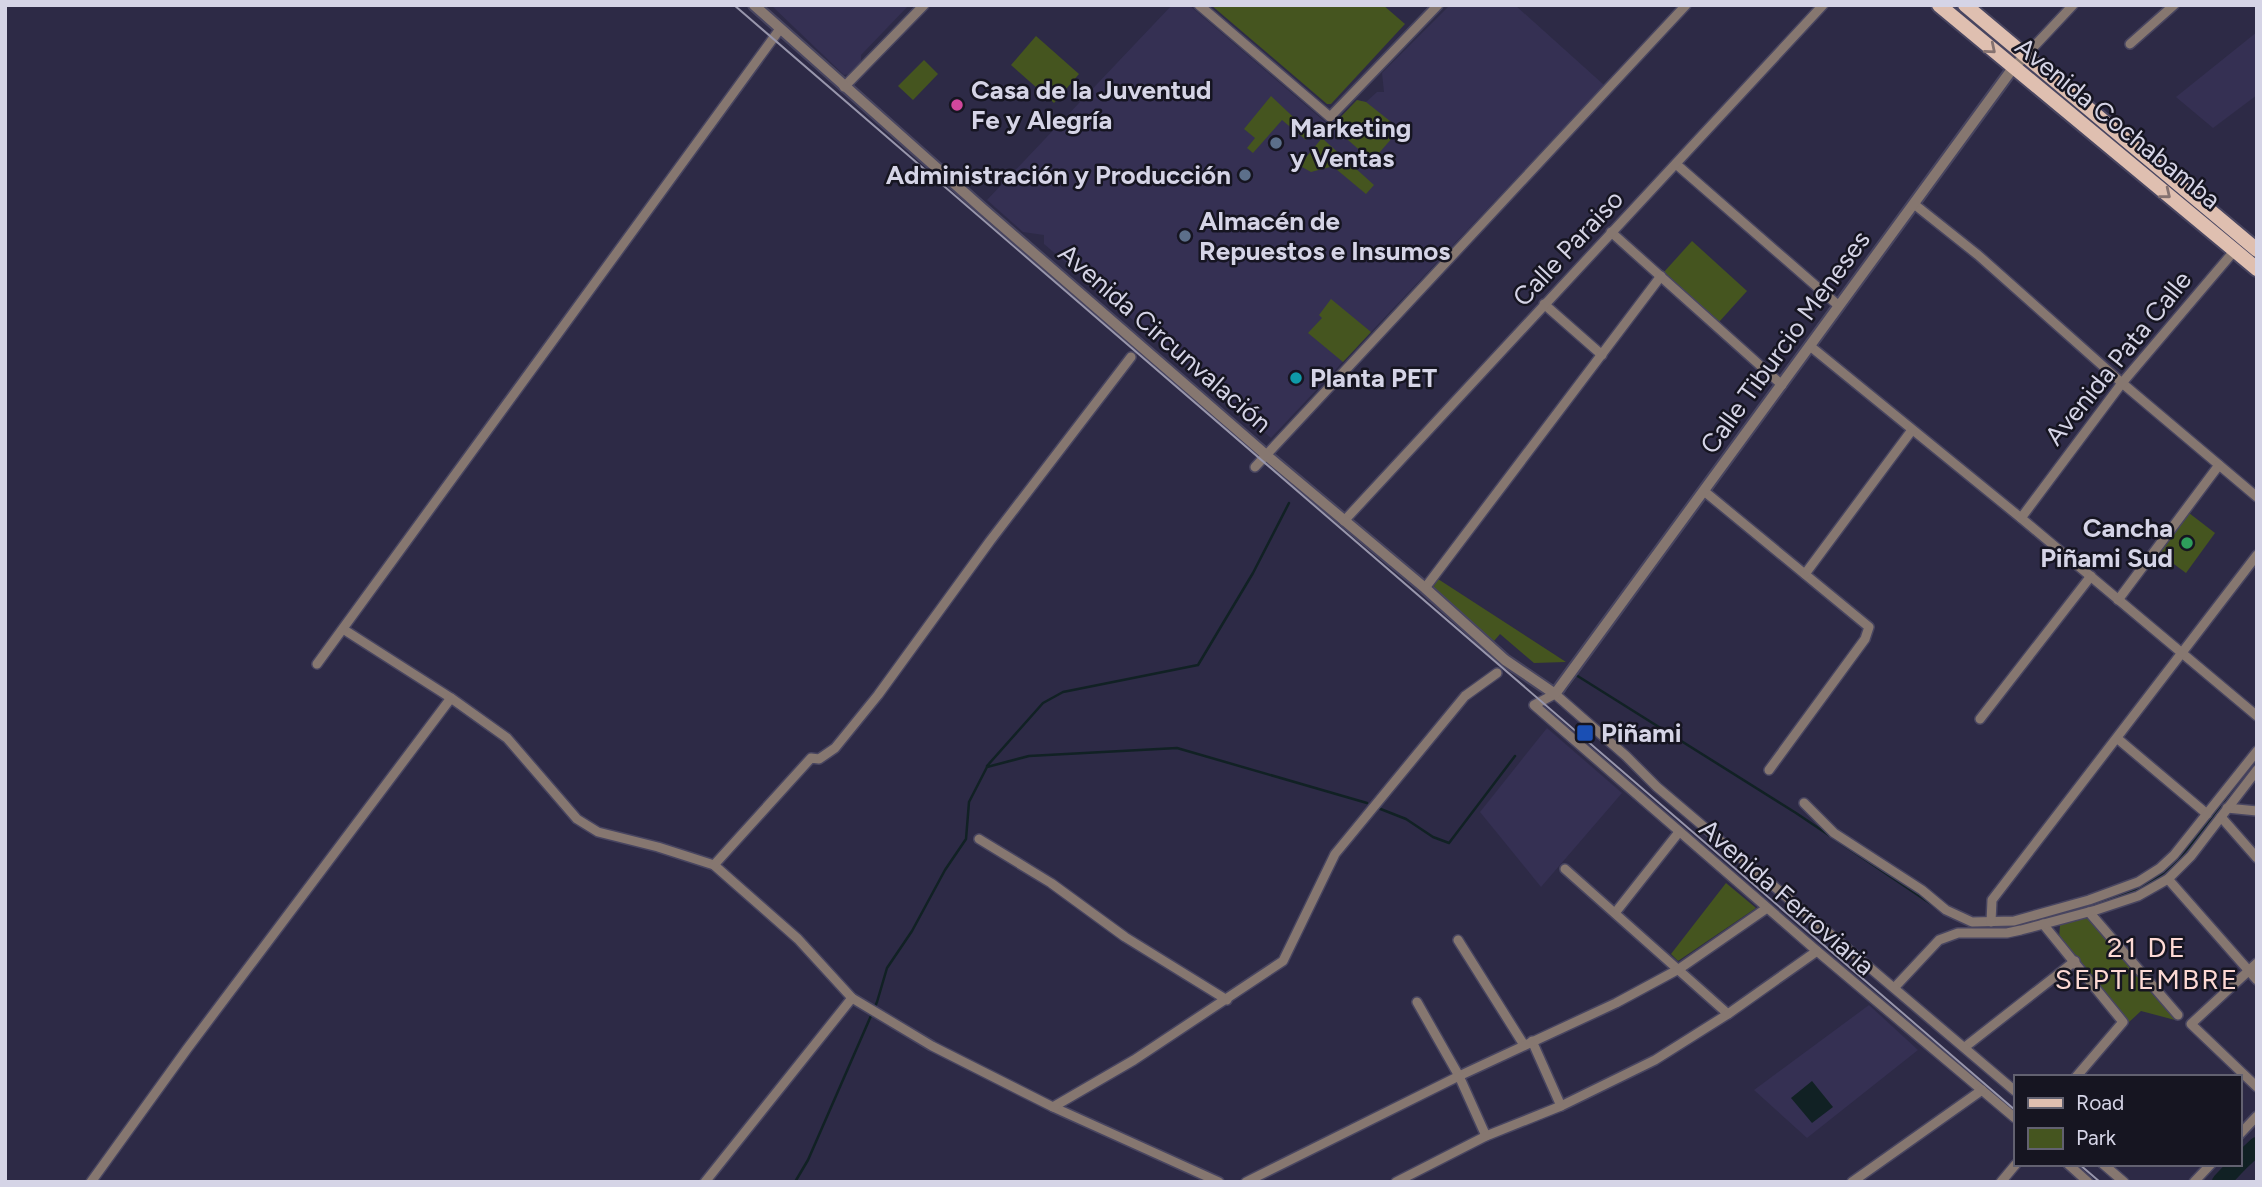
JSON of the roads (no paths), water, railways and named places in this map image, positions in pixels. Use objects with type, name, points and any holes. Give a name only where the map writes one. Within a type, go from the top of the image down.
[{"type":"main road","name":"Avenida Cochabamba","points":[[1939,5],[2013,68],[2250,246]]},
{"type":"main road","name":"Avenida Cochabamba","points":[[1965,5],[2250,246]]},
{"type":"main road","points":[[2250,246],[2257,269]]},
{"type":"street","name":"Avenida Circunvalación","points":[[754,5],[844,88],[1265,454],[1505,660],[1555,694]]},
{"type":"street","points":[[844,88],[924,5]]},
{"type":"street","points":[[1199,5],[1330,117],[1438,5]]},
{"type":"street","points":[[1255,467],[1686,5]]},
{"type":"street","name":"Calle Paraiso","points":[[1344,521],[1824,5]]},
{"type":"street","name":"Calle Tiburcio Meneses","points":[[1534,705],[1555,694],[2013,68],[2073,5]]},
{"type":"street","points":[[2130,44],[2174,5]]},
{"type":"street","points":[[317,664],[779,29]]},
{"type":"street","points":[[1676,164],[1839,306]]},
{"type":"street","points":[[1914,204],[1978,255],[2122,383],[2257,497]]},
{"type":"street","points":[[1611,232],[1782,384]]},
{"type":"street","name":"Avenida Pata Calle","points":[[2021,518],[2122,383],[2250,246]]},
{"type":"street","points":[[1425,589],[1661,276]]},
{"type":"street","points":[[1544,304],[1602,355]]},
{"type":"street","points":[[1810,346],[2257,716]]},
{"type":"street","points":[[714,865],[811,758],[819,759],[835,748],[878,695],[990,541],[1131,357]]},
{"type":"street","points":[[1805,574],[1912,430]]},
{"type":"street","points":[[2118,600],[2219,465]]},
{"type":"street","points":[[1704,491],[1869,627],[1865,639],[1769,770]]},
{"type":"street","points":[[1991,922],[1992,900],[2257,555]]},
{"type":"street","points":[[1980,719],[2091,576]]},
{"type":"street","points":[[343,629],[451,698],[507,738],[577,819],[598,832],[714,865],[797,939],[852,998],[932,1046],[1053,1107],[1219,1182]]},
{"type":"street","points":[[1053,1107],[1134,1060],[1283,961],[1335,854],[1465,696],[1497,673]]},
{"type":"street","name":"Avenida Ferroviaria","points":[[1555,694],[1657,787],[1876,973],[1895,986],[2014,1090]]},
{"type":"street","points":[[90,1182],[451,698]]},
{"type":"street","name":"Avenida Ferroviaria","points":[[1534,705],[1817,951],[2014,1117]]},
{"type":"street","points":[[2118,739],[2207,814]]},
{"type":"street","points":[[1804,803],[1834,833],[1922,890],[1946,910],[1972,922],[2014,921],[2089,900],[2138,882],[2160,868],[2174,855],[2257,751]]},
{"type":"street","points":[[1895,986],[1939,940],[1958,933],[2007,933],[2089,912],[2138,895],[2168,879],[2190,856],[2257,770]]},
{"type":"street","points":[[2227,808],[2257,811]]},
{"type":"street","points":[[2221,817],[2257,858]]},
{"type":"street","points":[[1615,914],[1679,832]]},
{"type":"street","points":[[979,839],[1051,883],[1125,937],[1227,1000]]},
{"type":"street","points":[[1565,869],[1728,1014]]},
{"type":"street","points":[[2168,879],[2257,980]]},
{"type":"street","points":[[1246,1182],[1459,1076],[1616,1003],[1679,969],[1767,908]]},
{"type":"street","points":[[2089,912],[2178,1014]]},
{"type":"street","points":[[2043,924],[2123,1021],[2078,1075]]},
{"type":"street","points":[[1458,940],[1528,1043],[1561,1105]]},
{"type":"street","points":[[1396,1182],[1486,1136],[1561,1105],[1655,1060],[1728,1014],[1817,951]]},
{"type":"street","points":[[1965,1047],[2075,961]]},
{"type":"street","points":[[2257,963],[2191,1024],[2257,1087]]},
{"type":"street","points":[[1853,981],[1876,973]]},
{"type":"street","points":[[705,1182],[852,998]]},
{"type":"street","points":[[1417,1002],[1459,1076],[1486,1136]]},
{"type":"street","points":[[1852,1182],[1982,1090]]},
{"type":"street","points":[[2241,1133],[2257,1116]]},
{"type":"street","points":[[2001,1182],[2014,1166]]},
{"type":"street","points":[[2070,1166],[2088,1182]]},
{"type":"street","points":[[2106,1166],[2124,1182]]},
{"type":"street","points":[[2194,1182],[2209,1166]]},
{"type":"waterway","points":[[987,766],[1043,703],[1063,692],[1198,665],[1253,573],[1289,503]]},
{"type":"waterway","points":[[1566,689],[1576,675],[1796,813],[1952,918]]},
{"type":"waterway","points":[[795,1182],[808,1160],[877,1002],[887,968],[966,839],[969,802],[987,767],[1029,756],[1177,748],[1367,803]]},
{"type":"waterway","points":[[1378,808],[1406,819],[1433,837],[1449,843],[1515,756]]},
{"type":"waterway","points":[[2044,917],[2123,895],[2160,875],[2187,849],[2244,774]]},
{"type":"waterway","points":[[1996,926],[2014,925]]},
{"type":"waterway","points":[[2241,1161],[2257,1146]]},
{"type":"waterway","points":[[2221,1182],[2236,1166]]},
{"type":"tram line","points":[[734,5],[2014,1109]]},
{"type":"tram line","points":[[2081,1166],[2100,1182]]},
{"type":"place","name":"Casa de la Juventud Fe y Alegría","points":[[957,105]]},
{"type":"place","name":"Marketing y Ventas","points":[[1276,143]]},
{"type":"place","name":"Administración y Producción","points":[[1245,175]]},
{"type":"place","name":"Almacén de Repuestos e Insumos","points":[[1185,236]]},
{"type":"place","name":"Planta PET","points":[[1296,378]]},
{"type":"place","name":"Cancha Piñami Sud","points":[[2187,543]]},
{"type":"place","name":"Piñami","points":[[1585,733]]},
{"type":"district","name":"21 DE SEPTIEMBRE","points":[[2147,963]]}]
